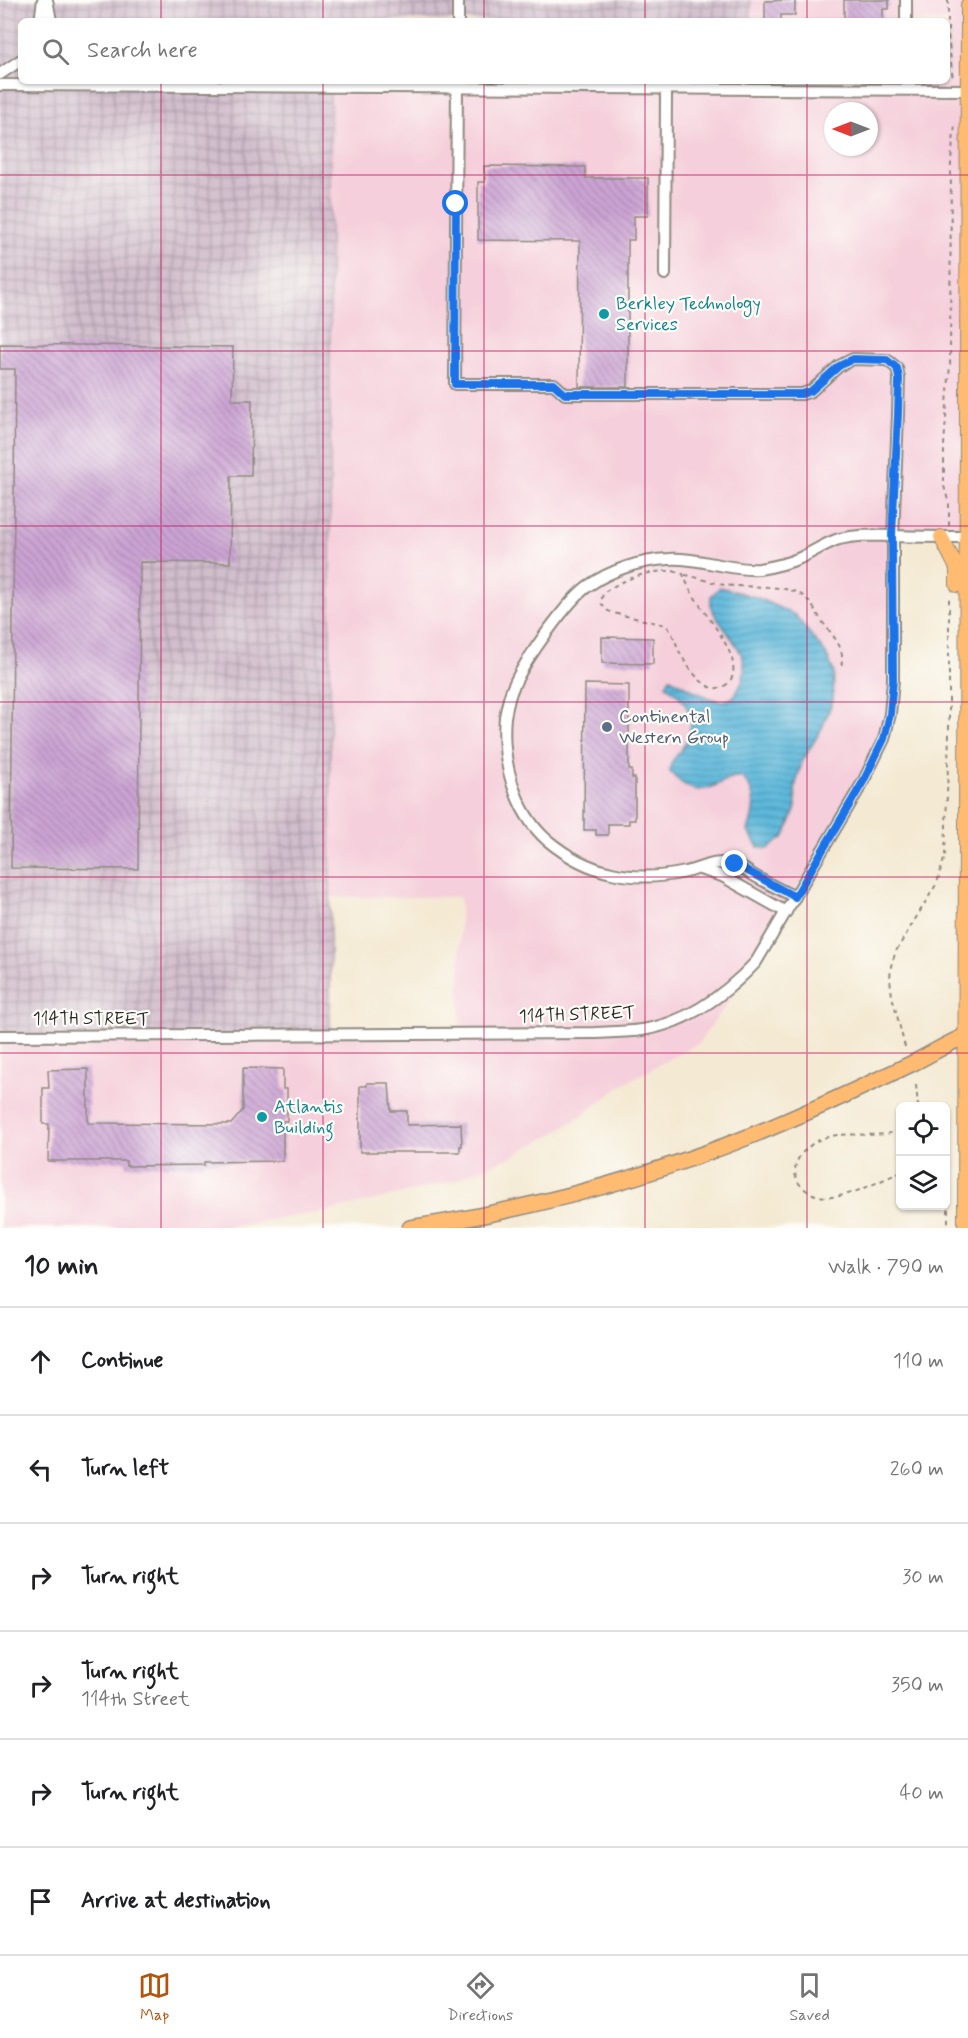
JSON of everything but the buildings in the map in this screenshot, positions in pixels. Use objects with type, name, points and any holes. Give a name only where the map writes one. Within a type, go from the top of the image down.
[{"type":"highway","points":[[410,1228],[476,1217],[545,1201],[619,1182],[694,1157],[789,1120],[967,1035]]},
{"type":"main road","points":[[965,1228],[968,5]]},
{"type":"main road","points":[[940,537],[957,568],[957,599],[966,616]]},
{"type":"street","points":[[41,18],[45,0]]},
{"type":"street","points":[[45,0],[45,18]]},
{"type":"street","points":[[45,0],[50,18]]},
{"type":"street","points":[[458,0],[458,18]]},
{"type":"street","points":[[906,0],[906,18]]},
{"type":"street","points":[[0,74],[18,62]]},
{"type":"street","points":[[0,85],[22,84]]},
{"type":"street","points":[[79,84],[147,86],[457,85],[666,89],[832,85],[968,90]]},
{"type":"street","points":[[134,84],[147,86]]},
{"type":"street","name":"114TH STREET","points":[[0,1036],[584,1033],[643,1030],[680,1018],[698,1010],[724,992],[756,962],[863,782],[884,739],[893,680],[892,536],[898,414],[897,368],[887,360],[853,359],[839,366],[811,391],[802,394],[565,394],[554,384],[455,384],[457,85]]},
{"type":"street","points":[[665,274],[666,89]]},
{"type":"street","points":[[795,897],[735,864],[710,863],[700,869],[664,876],[642,878],[618,875],[592,867],[547,840],[519,798],[505,753],[506,712],[513,687],[573,600],[588,586],[624,568],[670,558],[759,569],[800,558],[836,540],[876,534],[967,537]]},
{"type":"street","points":[[700,869],[722,876],[786,912]]},
{"type":"path","points":[[683,574],[690,590],[732,657],[732,678],[722,688],[712,688],[699,678],[682,656],[674,636],[666,625],[613,613],[606,610],[600,603],[603,593],[629,579],[661,571],[673,571],[720,585],[798,593],[811,603],[835,636],[841,651],[840,669]]},
{"type":"path","points":[[916,1085],[918,1102]]},
{"type":"path","points":[[896,1131],[828,1137],[807,1148],[799,1156],[795,1167],[796,1179],[802,1187],[810,1193],[833,1198],[896,1174]]},
{"type":"path","points":[[948,1210],[948,1228]]},
{"type":"shaded area","points":[[0,0],[752,0],[752,18],[18,18],[18,84],[751,84],[751,89],[331,88],[331,1034],[0,1036]]},
{"type":"shaded area","points":[[752,0],[968,0],[965,537],[893,537],[893,680],[884,739],[756,962],[699,1043],[625,1083],[555,1133],[508,1158],[450,1182],[330,1211],[219,1228],[0,1228],[0,1036],[460,1034],[460,897],[331,897],[331,88],[751,88],[751,84],[950,84],[950,18],[752,18]]},
{"type":"water","points":[[720,587],[758,598],[795,615],[826,654],[834,672],[833,700],[822,728],[802,762],[795,787],[796,807],[785,836],[768,849],[758,847],[748,831],[754,802],[751,790],[742,777],[730,778],[712,787],[698,790],[681,783],[670,772],[673,761],[688,738],[691,720],[681,698],[666,685],[670,678],[700,694],[724,701],[735,694],[744,676],[742,655],[711,608],[711,596]]},
{"type":"place","name":"Berkley Technology Services","points":[[604,314]]},
{"type":"place","name":"Continental Western Group","points":[[607,727]]},
{"type":"place","name":"Atlantis Building","points":[[262,1117]]},
{"type":"route","points":[[456,204],[455,384],[554,384],[565,394],[802,394],[811,391],[839,366],[853,359],[887,360],[897,368],[898,414],[892,536],[893,680],[890,714],[884,739],[863,782],[795,897],[735,864]]}]
